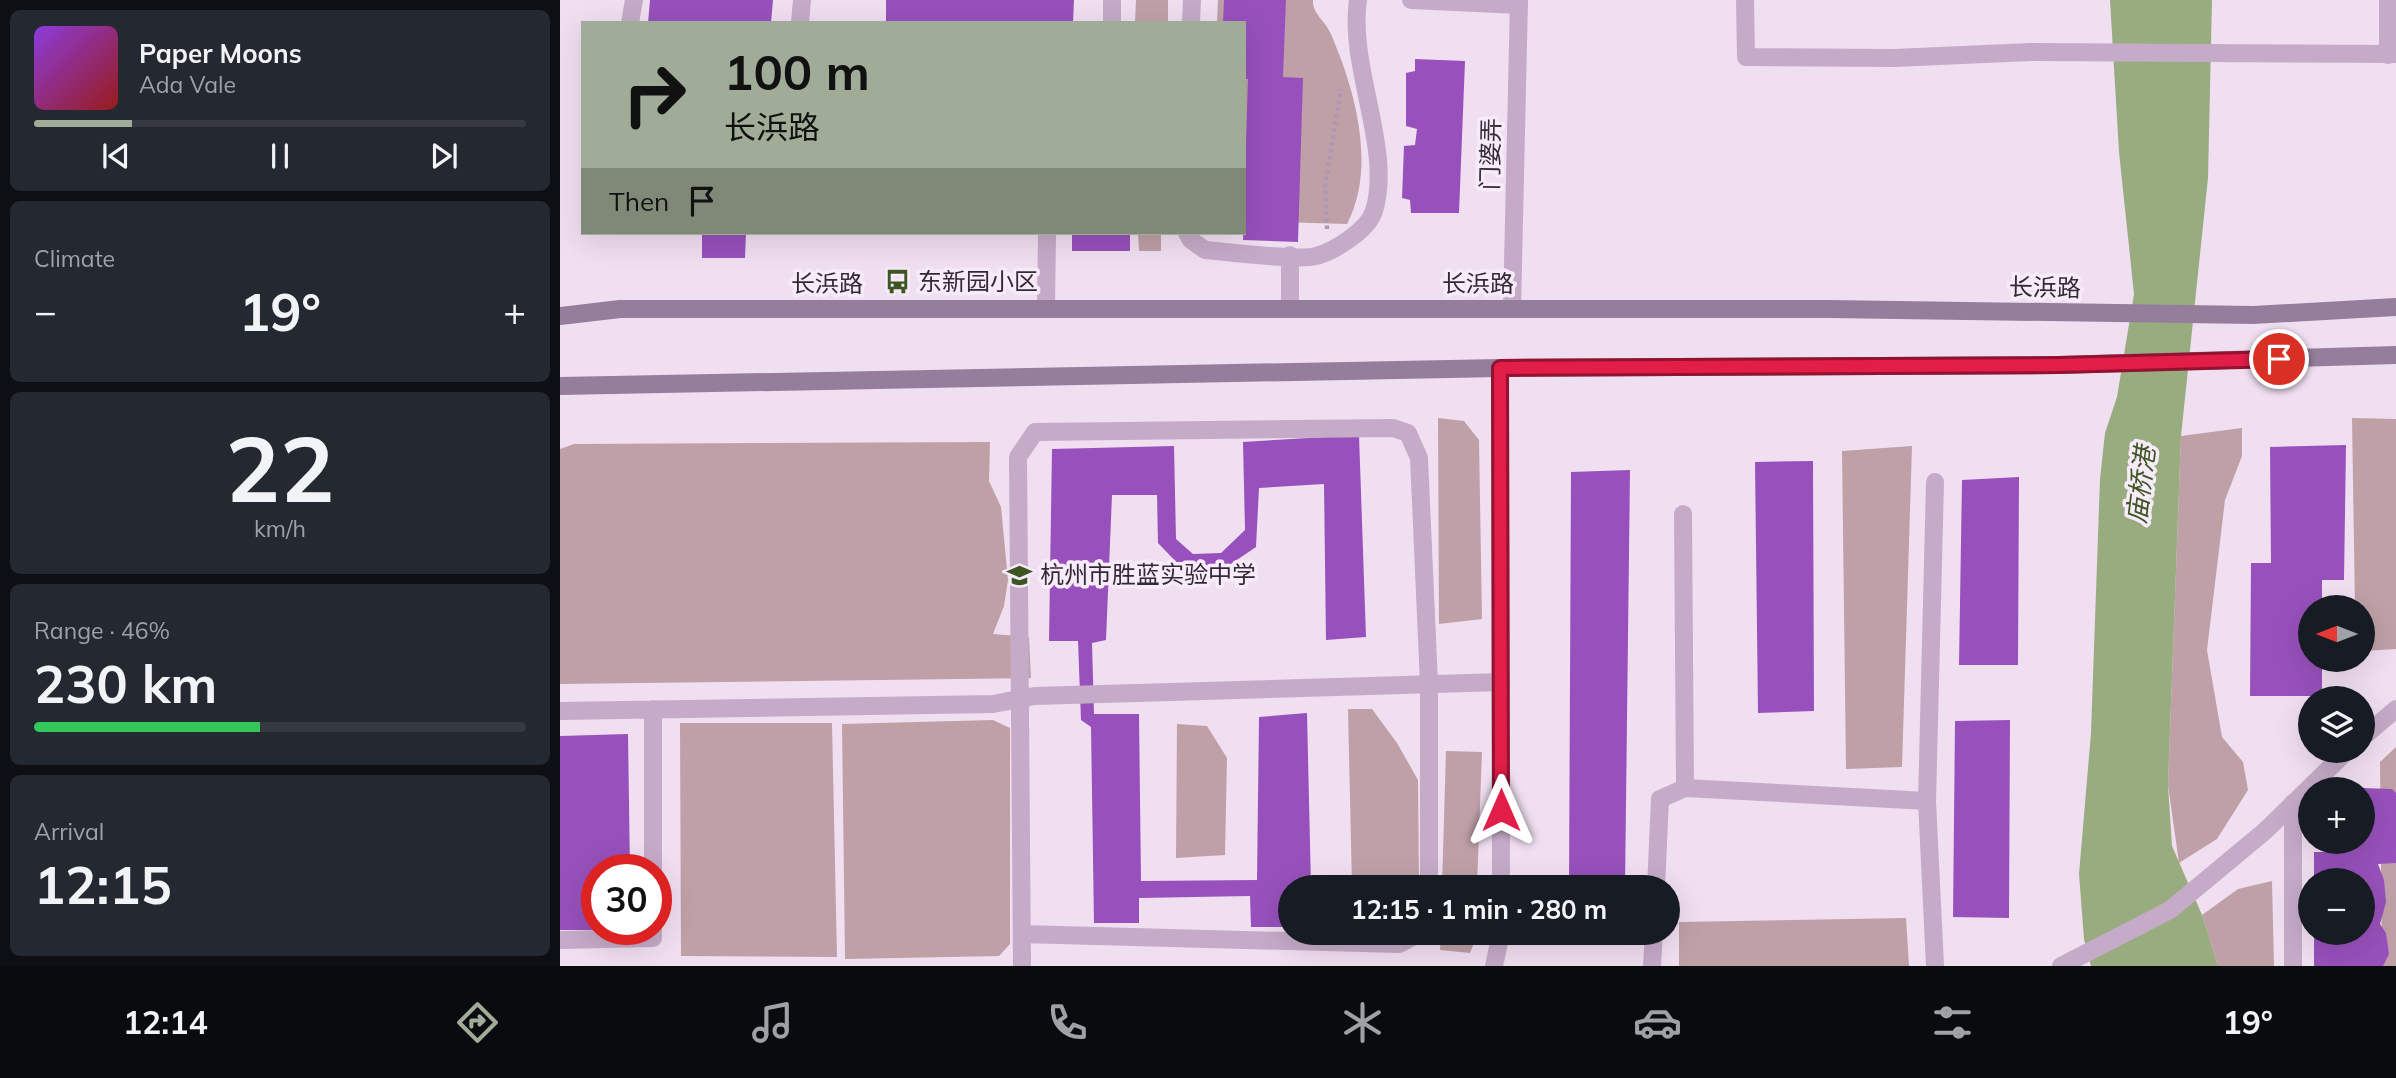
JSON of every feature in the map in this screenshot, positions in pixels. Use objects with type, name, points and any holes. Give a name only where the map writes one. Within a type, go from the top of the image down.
[{"type":"main road","name":"长浜路","points":[[560,316],[621,309],[1512,309],[2253,315],[2396,307]]},
{"type":"main road","points":[[560,386],[1500,368],[2059,365],[2396,355]]},
{"type":"street","points":[[630,21],[634,0]]},
{"type":"street","points":[[800,21],[802,0]]},
{"type":"street","points":[[1112,0],[1112,21]]},
{"type":"street","points":[[1191,21],[1192,0]]},
{"type":"street","points":[[1188,235],[1205,250],[1315,257],[1362,229],[1373,213],[1378,167],[1359,51],[1356,17],[1358,0]]},
{"type":"street","points":[[1410,0],[1519,2]]},
{"type":"street","points":[[1745,0],[1746,57],[1894,58],[2031,52],[2392,55],[2388,0]]},
{"type":"street","name":"门婆弄","points":[[1512,309],[1519,2]]},
{"type":"street","points":[[1046,309],[1047,235]]},
{"type":"street","points":[[1290,255],[1290,309]]},
{"type":"street","points":[[1500,368],[1501,875]]},
{"type":"street","points":[[1022,966],[1018,457],[1035,432],[1393,428],[1408,433],[1419,458],[1429,684],[1429,875]]},
{"type":"street","points":[[1934,482],[1927,801],[1935,966]]},
{"type":"street","points":[[1683,514],[1685,788]]},
{"type":"street","points":[[560,710],[993,704],[1021,699],[1501,682]]},
{"type":"street","points":[[653,709],[653,854]]},
{"type":"street","points":[[2375,727],[2396,709]]},
{"type":"street","points":[[2061,966],[2170,910],[2265,831],[2334,763]]},
{"type":"street","points":[[1657,875],[1660,799],[1685,788],[1927,801]]},
{"type":"street","points":[[2292,803],[2292,966]]},
{"type":"street","points":[[1022,934],[1278,941]]},
{"type":"street","points":[[560,940],[581,940]]},
{"type":"street","points":[[1494,966],[1498,945]]},
{"type":"street","points":[[1653,966],[1654,945]]},
{"type":"path","points":[[1336,245],[1325,225],[1325,186],[1343,81],[1359,51]]},
{"type":"shaded area","points":[[1136,0],[1168,0],[1168,21],[1135,21]]},
{"type":"shaded area","points":[[1218,0],[1313,0],[1313,5],[1330,32],[1339,54],[1359,128],[1361,178],[1356,202],[1347,224],[1246,221],[1246,21],[1217,21]]},
{"type":"shaded area","points":[[1138,235],[1161,235],[1161,251],[1139,251]]},
{"type":"shaded area","points":[[1438,418],[1464,421],[1479,440],[1482,619],[1439,624]]},
{"type":"shaded area","points":[[2352,418],[2396,419],[2396,649],[2375,650],[2375,595],[2355,595]]},
{"type":"shaded area","points":[[2242,428],[2242,456],[2225,500],[2207,650],[2222,737],[2243,762],[2248,790],[2217,839],[2179,863],[2168,785],[2181,436]]},
{"type":"shaded area","points":[[990,442],[989,481],[1001,507],[1008,580],[1004,606],[993,634],[1029,637],[1031,678],[560,684],[560,449],[574,444]]},
{"type":"shaded area","points":[[1912,446],[1902,767],[1846,769],[1842,451]]},
{"type":"shaded area","points":[[1348,709],[1372,709],[1397,743],[1418,780],[1419,875],[1352,875]]},
{"type":"shaded area","points":[[993,720],[1010,728],[1010,944],[999,956],[845,959],[842,724]]},
{"type":"shaded area","points":[[680,723],[832,723],[837,957],[681,956]]},
{"type":"shaded area","points":[[1177,724],[1207,726],[1227,758],[1225,855],[1176,858]]},
{"type":"shaded area","points":[[2396,747],[2396,966],[2382,966],[2380,762]]},
{"type":"shaded area","points":[[1446,751],[1482,752],[1477,875],[1442,875]]},
{"type":"shaded area","points":[[2272,881],[2274,966],[2218,966],[2202,915],[2238,889]]},
{"type":"shaded area","points":[[1906,918],[1909,966],[1679,966],[1680,922]]},
{"type":"shaded area","points":[[1440,945],[1473,945],[1470,953],[1440,950]]},
{"type":"water","name":"庙桥港","points":[[2110,0],[2212,0],[2208,178],[2181,436],[2168,785],[2172,846],[2202,915],[2218,966],[2091,966],[2084,939],[2079,874],[2091,733],[2100,479],[2105,433],[2117,397],[2134,294],[2119,152]]},
{"type":"building","points":[[650,0],[773,0],[771,21],[648,21]]},
{"type":"building","points":[[886,0],[1074,0],[1073,21],[886,21]]},
{"type":"building","points":[[1224,0],[1286,0],[1283,77],[1303,78],[1298,242],[1243,240],[1243,235],[1246,235],[1246,21],[1223,21]]},
{"type":"building","points":[[1415,59],[1465,61],[1459,213],[1411,213],[1410,200],[1402,198],[1404,146],[1415,145],[1417,129],[1406,126],[1406,73],[1415,71]]},
{"type":"building","points":[[702,235],[746,235],[745,258],[702,258]]},
{"type":"building","points":[[1072,235],[1130,235],[1130,251],[1072,251]]},
{"type":"building","points":[[1359,435],[1366,637],[1326,640],[1324,484],[1259,488],[1256,547],[1222,570],[1182,568],[1158,543],[1157,495],[1112,495],[1106,640],[1092,643],[1094,714],[1139,714],[1141,881],[1257,880],[1259,717],[1307,713],[1311,875],[1278,875],[1278,927],[1251,927],[1250,896],[1139,898],[1139,923],[1094,923],[1091,727],[1081,720],[1078,641],[1049,641],[1052,449],[1174,446],[1176,539],[1193,554],[1221,553],[1245,530],[1243,442]]},
{"type":"building","points":[[2346,445],[2344,580],[2322,580],[2322,595],[2298,595],[2298,672],[2322,672],[2322,686],[2298,686],[2298,696],[2250,696],[2251,563],[2271,563],[2270,447]]},
{"type":"building","points":[[1813,461],[1814,711],[1758,713],[1755,462]]},
{"type":"building","points":[[1630,470],[1625,875],[1569,875],[1571,472]]},
{"type":"building","points":[[2019,477],[2018,665],[1959,665],[1962,480]]},
{"type":"building","points":[[2010,720],[2009,918],[1953,917],[1955,721]]},
{"type":"building","points":[[628,734],[630,854],[581,854],[581,930],[560,930],[560,736]]},
{"type":"building","points":[[2375,788],[2392,789],[2396,793],[2396,863],[2378,864],[2384,880],[2386,902],[2380,924],[2386,933],[2389,954],[2383,966],[2314,966],[2314,945],[2375,945],[2375,868],[2314,868],[2314,854],[2375,854]]},
{"type":"place","name":"东新园小区","points":[[898,282]]},
{"type":"place","name":"杭州市胜蓝实验中学","points":[[1020,575]]},
{"type":"route","points":[[1501,810],[1500,368],[2059,365],[2279,359]]}]
